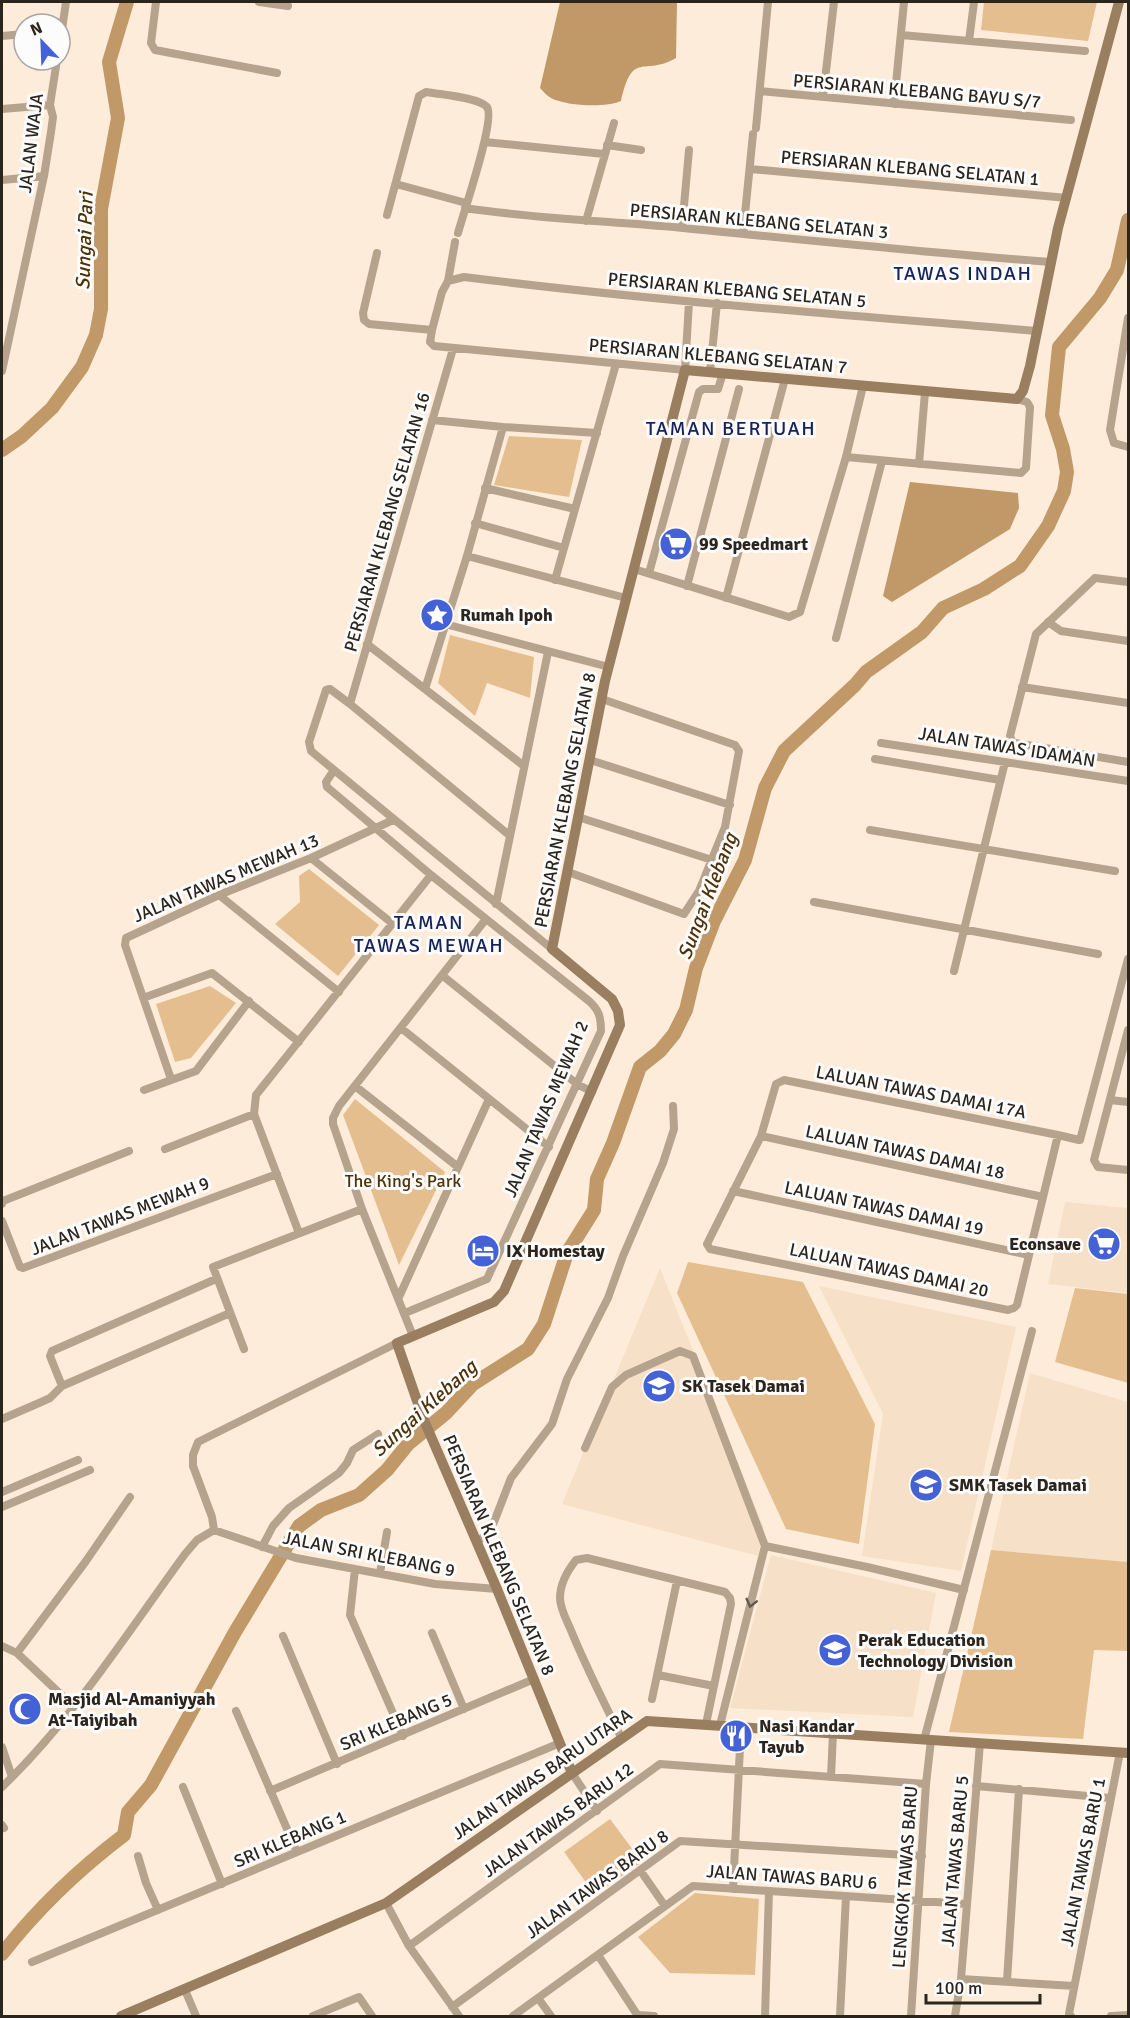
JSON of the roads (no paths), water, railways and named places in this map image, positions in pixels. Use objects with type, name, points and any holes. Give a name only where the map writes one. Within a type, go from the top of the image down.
[{"type":"street","points":[[156,2],[151,43],[155,50],[277,73]]},
{"type":"street","points":[[259,2],[288,6]]},
{"type":"street","points":[[743,234],[768,2]]},
{"type":"street","points":[[823,97],[834,2]]},
{"type":"street","points":[[894,104],[904,2]]},
{"type":"street","points":[[969,41],[974,2]]},
{"type":"street","points":[[846,457],[1021,473],[1025,470],[1030,407],[1027,402],[1017,399],[1023,391],[1030,366],[1051,262],[1119,2]]},
{"type":"street","points":[[901,35],[1085,51]]},
{"type":"street","name":"JALAN WAJA","points":[[2,371],[5,340],[44,176],[53,117],[50,105],[55,72]]},
{"type":"street","name":"PERSIARAN KLEBANG BAYU S/7","points":[[760,91],[1071,120]]},
{"type":"street","points":[[387,215],[419,96],[426,92],[479,102],[487,108],[489,115],[485,142],[458,233]]},
{"type":"street","points":[[2,109],[50,105]]},
{"type":"street","points":[[586,221],[614,123]]},
{"type":"street","points":[[485,142],[604,154]]},
{"type":"street","points":[[607,145],[640,150]]},
{"type":"street","points":[[682,228],[689,150]]},
{"type":"street","name":"PERSIARAN KLEBANG SELATAN 1","points":[[750,169],[1067,198]]},
{"type":"street","points":[[2,180],[44,176]]},
{"type":"street","name":"PERSIARAN KLEBANG SELATAN 3","points":[[396,184],[465,206],[522,216],[682,228],[928,253],[1051,262]]},
{"type":"street","points":[[377,253],[363,313],[364,320],[369,324],[432,330],[442,292],[448,281],[455,242]]},
{"type":"street","name":"PERSIARAN KLEBANG SELATAN 5","points":[[448,281],[464,277],[689,302],[1037,331]]},
{"type":"street","points":[[685,370],[689,302]]},
{"type":"street","points":[[710,372],[717,303]]},
{"type":"street","points":[[1128,318],[1125,371],[1110,430],[1114,442],[1128,447]]},
{"type":"street","name":"PERSIARAN KLEBANG SELATAN 7","points":[[432,330],[431,344],[453,349],[1017,399]]},
{"type":"street","name":"PERSIARAN KLEBANG SELATAN 16","points":[[350,704],[453,349]]},
{"type":"street","points":[[555,580],[616,364]]},
{"type":"street","name":"PERSIARAN KLEBANG SELATAN 8","points":[[572,1773],[497,1589],[423,1418],[397,1343],[494,1302],[504,1291],[620,1025],[618,1011],[612,999],[552,949],[609,667],[685,370]]},
{"type":"street","points":[[649,573],[699,392],[701,389],[718,389],[723,374]]},
{"type":"street","points":[[726,598],[785,379]]},
{"type":"street","points":[[634,569],[789,617],[800,612],[846,457],[863,386]]},
{"type":"street","points":[[687,586],[739,389]]},
{"type":"street","points":[[919,464],[925,392]]},
{"type":"street","points":[[432,420],[597,433]]},
{"type":"street","points":[[425,688],[503,427]]},
{"type":"street","points":[[836,638],[882,460]]},
{"type":"street","points":[[485,488],[575,509]]},
{"type":"street","points":[[475,524],[564,548]]},
{"type":"street","points":[[466,556],[626,598]]},
{"type":"street","points":[[1128,582],[1095,578],[1035,637],[1010,736],[1015,743],[1128,762]]},
{"type":"street","points":[[1048,622],[1061,631],[1128,641]]},
{"type":"street","points":[[445,624],[609,667]]},
{"type":"street","points":[[367,644],[524,766]]},
{"type":"street","points":[[496,904],[548,652]]},
{"type":"street","points":[[1022,687],[1128,703]]},
{"type":"street","points":[[509,835],[350,704],[330,689],[326,690],[309,742],[311,751],[552,949]]},
{"type":"street","points":[[568,872],[684,914],[699,891],[724,827],[730,805],[739,751],[735,745],[602,699]]},
{"type":"street","name":"JALAN TAWAS IDAMAN","points":[[881,742],[1128,781]]},
{"type":"street","points":[[875,759],[1000,780]]},
{"type":"street","points":[[590,760],[730,805]]},
{"type":"street","points":[[954,971],[1005,762]]},
{"type":"street","name":"JALAN TAWAS MEWAH 2","points":[[334,770],[326,785],[431,875],[598,1009],[601,1019],[601,1030],[487,1279],[405,1313]]},
{"type":"street","points":[[578,817],[711,860]]},
{"type":"street","name":"JALAN TAWAS MEWAH 13","points":[[171,1079],[124,944],[126,938],[219,895],[312,858],[393,820]]},
{"type":"street","points":[[870,830],[1115,871]]},
{"type":"street","points":[[312,858],[393,924]]},
{"type":"street","points":[[299,1233],[254,1114],[256,1095],[431,875]]},
{"type":"street","points":[[219,895],[339,992]]},
{"type":"street","points":[[814,902],[1098,954]]},
{"type":"street","points":[[413,1336],[362,1209],[333,1124],[334,1115],[486,919]]},
{"type":"street","name":"LALUAN TAWAS DAMAI 17A","points":[[761,1136],[779,1081],[784,1080],[1079,1140],[1128,958]]},
{"type":"street","points":[[143,998],[212,973],[299,1042]]},
{"type":"street","points":[[443,976],[577,1084],[592,1092]]},
{"type":"street","points":[[144,1090],[196,1071],[249,1001]]},
{"type":"street","points":[[401,1028],[549,1147]]},
{"type":"street","points":[[1128,1030],[1094,1160],[1096,1166],[1128,1170]]},
{"type":"street","points":[[355,1086],[458,1167]]},
{"type":"street","points":[[399,1297],[489,1099]]},
{"type":"street","points":[[1110,1100],[1128,1102]]},
{"type":"street","points":[[477,1542],[488,1533],[494,1522],[511,1478],[537,1447],[556,1415],[567,1379],[604,1305],[622,1256],[663,1163],[674,1129],[673,1106]]},
{"type":"street","points":[[165,1149],[254,1114]]},
{"type":"street","name":"LALUAN TAWAS DAMAI 20","points":[[733,1191],[707,1244],[710,1249],[1008,1310],[1017,1305],[1058,1135]]},
{"type":"street","points":[[733,1191],[761,1136]]},
{"type":"street","name":"LALUAN TAWAS DAMAI 18","points":[[761,1136],[1043,1197]]},
{"type":"street","points":[[2,1204],[3,1201],[129,1151]]},
{"type":"street","name":"JALAN TAWAS MEWAH 9","points":[[2,1221],[20,1267],[23,1268],[277,1174]]},
{"type":"street","name":"LALUAN TAWAS DAMAI 19","points":[[733,1191],[1029,1255]]},
{"type":"street","points":[[244,1349],[213,1267],[362,1209]]},
{"type":"street","points":[[62,1386],[50,1356],[52,1351],[216,1279]]},
{"type":"street","points":[[2,1419],[44,1401],[62,1386],[230,1313]]},
{"type":"street","name":"LENGKOK TAWAS BARU","points":[[911,2016],[927,1740],[1032,1331]]},
{"type":"street","points":[[2,1787],[73,1706],[185,1554],[197,1540],[214,1530],[212,1517],[193,1466],[193,1455],[198,1442],[397,1343]]},
{"type":"street","points":[[585,1448],[612,1387],[626,1375],[680,1351],[693,1356],[765,1546],[720,1725]]},
{"type":"street","points":[[262,1547],[273,1526],[289,1509],[339,1473],[347,1463],[352,1450],[378,1434]]},
{"type":"street","points":[[2,1492],[78,1460]]},
{"type":"street","points":[[2,1507],[90,1470]]},
{"type":"street","points":[[17,1653],[86,1561],[130,1497]]},
{"type":"street","name":"JALAN SRI KLEBANG 9","points":[[214,1530],[296,1558],[450,1586],[497,1589]]},
{"type":"street","points":[[380,1573],[387,1532]]},
{"type":"street","points":[[765,1546],[964,1590]]},
{"type":"street","points":[[621,1737],[581,1656],[561,1607],[560,1597],[563,1585],[576,1560],[587,1558],[725,1592],[730,1598],[706,1724]]},
{"type":"street","points":[[355,1569],[350,1615],[402,1736]]},
{"type":"street","points":[[652,1699],[677,1581]]},
{"type":"street","points":[[432,1633],[464,1709]]},
{"type":"street","points":[[283,1636],[337,1764]]},
{"type":"street","points":[[2,1646],[17,1653],[73,1706]]},
{"type":"street","points":[[658,1675],[714,1686]]},
{"type":"street","name":"SRI KLEBANG 5","points":[[270,1791],[534,1679]]},
{"type":"street","points":[[236,1711],[297,1852]]},
{"type":"street","name":"JALAN TAWAS BARU UTARA","points":[[127,2015],[386,1903],[647,1721],[1124,1752]]},
{"type":"street","points":[[733,1888],[741,1727]]},
{"type":"street","points":[[831,1777],[833,1733]]},
{"type":"street","name":"SRI KLEBANG 1","points":[[32,1962],[560,1743]]},
{"type":"street","name":"JALAN TAWAS BARU 5","points":[[954,2016],[961,1979],[980,1743]]},
{"type":"street","points":[[2,1747],[12,1777]]},
{"type":"street","name":"JALAN TAWAS BARU 1","points":[[1070,2015],[1110,1798],[1124,1752]]},
{"type":"street","name":"JALAN TAWAS BARU 12","points":[[409,1946],[660,1764],[926,1784]]},
{"type":"street","points":[[572,1773],[597,1811]]},
{"type":"street","points":[[976,1786],[1110,1798]]},
{"type":"street","points":[[183,1787],[222,1884]]},
{"type":"street","points":[[1007,1981],[1019,1789]]},
{"type":"street","name":"JALAN TAWAS BARU 8","points":[[452,2007],[680,1841],[922,1856]]},
{"type":"street","points":[[138,1856],[146,1883],[158,1910]]},
{"type":"street","points":[[640,1870],[665,1906]]},
{"type":"street","name":"JALAN TAWAS BARU 6","points":[[513,2016],[693,1886],[966,1904]]},
{"type":"street","points":[[765,2016],[769,1891]]},
{"type":"street","points":[[840,2016],[846,1896]]},
{"type":"street","points":[[386,1903],[409,1946],[459,2016]]},
{"type":"street","points":[[598,1955],[636,2013],[654,2016]]},
{"type":"street","points":[[961,1979],[1074,1986]]},
{"type":"street","points":[[185,1990],[196,2016]]},
{"type":"street","points":[[313,2016],[358,1997],[372,2016]]},
{"type":"street","points":[[538,1998],[551,2016]]},
{"type":"street","points":[[1111,2016],[1128,2015]]},
{"type":"waterway","name":"Sungai Pari","points":[[2,450],[22,436],[52,408],[82,367],[96,335],[101,309],[101,209],[118,118],[109,62],[127,2]]},
{"type":"waterway","name":"Sungai Klebang","points":[[2,1954],[29,1921],[59,1891],[124,1835],[128,1812],[151,1785],[235,1632],[299,1526],[321,1510],[359,1495],[387,1470],[408,1444],[446,1413],[473,1384],[528,1349],[544,1324],[567,1253],[594,1210],[597,1179],[613,1143],[640,1067],[660,1051],[674,1034],[686,1010],[696,968],[714,921],[745,860],[765,788],[784,751],[866,672],[922,632],[943,608],[984,589],[1020,566],[1048,526],[1064,491],[1067,472],[1063,449],[1052,415],[1059,347],[1100,298],[1117,270],[1128,220]]},
{"type":"place","name":"99 Speedmart","points":[[676,544]]},
{"type":"place","name":"Rumah Ipoh","points":[[437,615]]},
{"type":"place","name":"Econsave","points":[[1104,1244]]},
{"type":"place","name":"IX Homestay","points":[[483,1251]]},
{"type":"place","name":"SK Tasek Damai","points":[[659,1386]]},
{"type":"place","name":"SMK Tasek Damai","points":[[926,1485]]},
{"type":"place","name":"Perak Education Technology Division","points":[[835,1650]]},
{"type":"place","name":"Masjid Al-Amaniyyah At-Taiyibah","points":[[25,1709]]},
{"type":"place","name":"Nasi Kandar Tayub","points":[[736,1736]]},
{"type":"district","name":"TAWAS INDAH","points":[[963,273]]},
{"type":"district","name":"TAMAN BERTUAH","points":[[731,428]]},
{"type":"district","name":"TAMAN TAWAS MEWAH","points":[[429,934]]},
{"type":"park label","name":"The King's Park","points":[[403,1181]]}]
